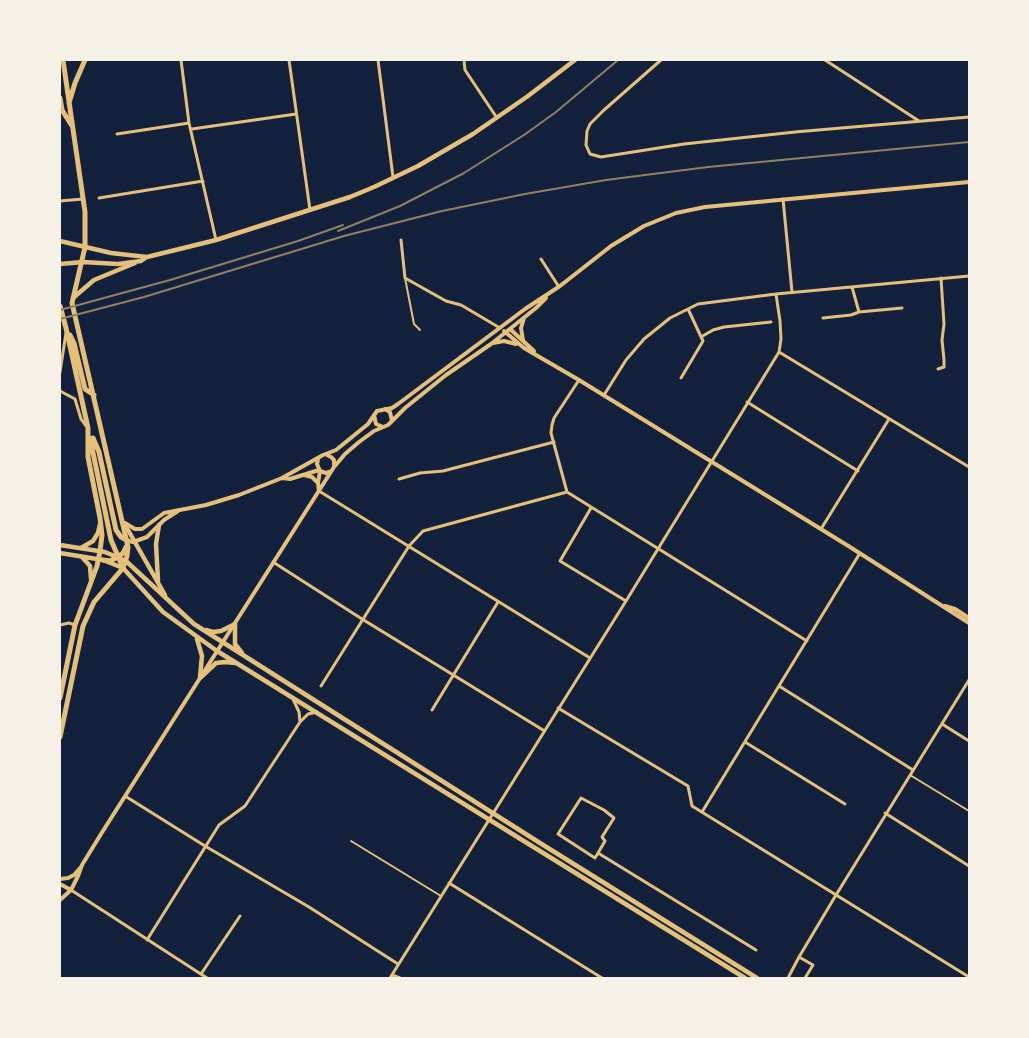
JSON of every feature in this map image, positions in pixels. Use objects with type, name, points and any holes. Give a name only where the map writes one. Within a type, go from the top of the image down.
[{"type":"main road","points":[[61,60],[85,212],[85,247],[72,298],[123,522],[130,542],[158,582],[166,598]]},
{"type":"main road","points":[[69,104],[75,83],[86,60]]},
{"type":"main road","points":[[72,298],[86,284],[147,257],[216,240],[350,197],[393,177],[439,154],[497,118],[575,60]]},
{"type":"main road","points":[[60,98],[62,110],[73,129]]},
{"type":"main road","points":[[60,241],[111,253],[147,257]]},
{"type":"main road","points":[[60,245],[74,244]]},
{"type":"main road","points":[[60,264],[82,262],[118,264],[141,261]]},
{"type":"main road","points":[[60,306],[111,540],[123,568],[164,612],[217,651],[745,978]]},
{"type":"main road","points":[[66,328],[74,343],[85,389],[94,395]]},
{"type":"main road","points":[[60,698],[75,624],[91,580],[101,560],[100,518],[88,457],[88,428]]},
{"type":"main road","points":[[88,428],[99,452],[116,530],[121,537],[130,542]]},
{"type":"main road","points":[[80,548],[90,544],[96,537],[100,518]]},
{"type":"main road","points":[[158,582],[156,544],[159,525]]},
{"type":"main road","points":[[60,553],[110,561],[123,553],[130,542]]},
{"type":"main road","points":[[60,737],[83,626],[94,602],[123,568],[130,542]]},
{"type":"main road","points":[[60,545],[100,551],[126,561],[176,609],[223,643],[757,978]]},
{"type":"main road","points":[[81,556],[90,566],[91,580]]},
{"type":"main road","points":[[101,560],[123,568]]},
{"type":"main road","points":[[202,629],[213,632],[221,631],[235,624],[235,644],[246,658]]},
{"type":"main road","points":[[197,638],[202,656],[200,678]]},
{"type":"main road","points":[[200,678],[216,663],[237,663]]},
{"type":"street","points":[[181,60],[189,123],[192,129],[216,240]]},
{"type":"street","points":[[289,60],[310,210]]},
{"type":"street","points":[[378,60],[393,177]]},
{"type":"street","points":[[464,60],[466,70],[497,118]]},
{"type":"street","points":[[661,60],[597,117],[588,131],[586,145],[590,154],[602,157],[712,141],[969,117]]},
{"type":"street","points":[[826,60],[919,121]]},
{"type":"street","points":[[192,129],[296,114]]},
{"type":"street","points":[[117,134],[189,123]]},
{"type":"street","points":[[99,198],[203,181]]},
{"type":"street","points":[[123,522],[131,528],[139,530],[164,513],[239,495],[282,478],[336,450],[356,435],[377,411],[398,404],[525,309],[559,287],[625,236],[676,213],[705,207],[969,182]]},
{"type":"street","points":[[60,200],[83,199]]},
{"type":"street","points":[[783,199],[792,292]]},
{"type":"street","points":[[400,240],[405,278],[446,301],[461,305],[500,328],[524,348]]},
{"type":"street","points":[[542,259],[559,287]]},
{"type":"street","points":[[604,395],[626,360],[644,339],[670,318],[698,304],[792,292],[969,276]]},
{"type":"street","points":[[938,369],[944,367],[941,278]]},
{"type":"street","points":[[852,287],[858,312]]},
{"type":"street","points":[[60,879],[74,875],[82,865],[334,467],[359,442],[374,431],[388,426],[405,408],[524,318],[552,292]]},
{"type":"street","points":[[400,978],[391,976],[779,352],[781,339],[776,294]]},
{"type":"street","points":[[823,318],[851,315],[858,312],[902,308]]},
{"type":"street","points":[[681,378],[703,340],[688,310]]},
{"type":"street","points":[[524,318],[521,328],[524,342]]},
{"type":"street","points":[[701,337],[724,327],[771,322]]},
{"type":"street","points":[[60,372],[66,328]]},
{"type":"street","points":[[500,328],[510,329],[538,355]]},
{"type":"street","points":[[491,344],[504,341],[512,342],[538,355],[821,529],[969,623]]},
{"type":"street","points":[[779,352],[969,467]]},
{"type":"street","points":[[459,358],[463,364]]},
{"type":"street","points":[[579,380],[554,418],[551,433],[566,492],[807,641]]},
{"type":"street","points":[[60,391],[75,400],[81,419],[88,428]]},
{"type":"street","points":[[747,402],[858,471]]},
{"type":"street","points":[[386,409],[390,412],[392,421]]},
{"type":"street","points":[[374,415],[376,424],[384,427]]},
{"type":"street","points":[[821,529],[889,419]]},
{"type":"street","points":[[399,479],[420,473],[443,471],[554,442]]},
{"type":"street","points":[[326,455],[331,456],[334,460],[334,467]]},
{"type":"street","points":[[319,491],[320,470],[317,464],[320,457]]},
{"type":"street","points":[[282,478],[290,479],[320,470],[326,473],[331,471]]},
{"type":"street","points":[[302,475],[312,477],[318,483]]},
{"type":"street","points":[[319,491],[590,658]]},
{"type":"street","points":[[321,686],[409,546],[426,530],[566,492]]},
{"type":"street","points":[[591,508],[560,561],[626,600]]},
{"type":"street","points":[[130,542],[147,536],[178,511]]},
{"type":"street","points":[[702,812],[860,554]]},
{"type":"street","points":[[273,562],[543,730]]},
{"type":"street","points":[[432,710],[498,602]]},
{"type":"street","points":[[940,604],[955,609],[969,618]]},
{"type":"street","points":[[60,625],[75,624]]},
{"type":"street","points":[[788,978],[836,894],[969,680]]},
{"type":"street","points":[[779,686],[913,770]]},
{"type":"street","points":[[293,698],[299,712],[300,722]]},
{"type":"street","points":[[558,708],[688,786],[692,806],[969,976]]},
{"type":"street","points":[[147,940],[205,846],[223,821],[245,806],[300,722],[308,714],[317,712]]},
{"type":"street","points":[[942,724],[969,741]]},
{"type":"street","points":[[745,742],[845,804]]},
{"type":"street","points":[[125,796],[205,846],[310,907],[398,964]]},
{"type":"street","points":[[581,798],[604,810],[614,818],[602,838],[605,842],[598,853],[595,858],[558,834],[581,798]]},
{"type":"street","points":[[885,814],[969,866]]},
{"type":"street","points":[[598,853],[756,950]]},
{"type":"street","points":[[60,900],[71,890],[82,865]]},
{"type":"street","points":[[449,883],[602,978]]},
{"type":"street","points":[[60,884],[207,978]]},
{"type":"street","points":[[201,974],[240,916]]},
{"type":"street","points":[[799,957],[813,965],[804,978]]},
{"type":"lane","points":[[405,278],[414,324],[420,330]]},
{"type":"lane","points":[[910,775],[969,811]]},
{"type":"lane","points":[[351,841],[441,896]]},
{"type":"railway","points":[[338,231],[400,206],[464,173],[556,112],[618,60]]},
{"type":"railway","points":[[60,319],[144,297],[344,236],[442,211],[525,194],[606,180],[708,167],[969,142]]},
{"type":"railway","points":[[60,310],[170,280],[298,241],[343,225]]}]
